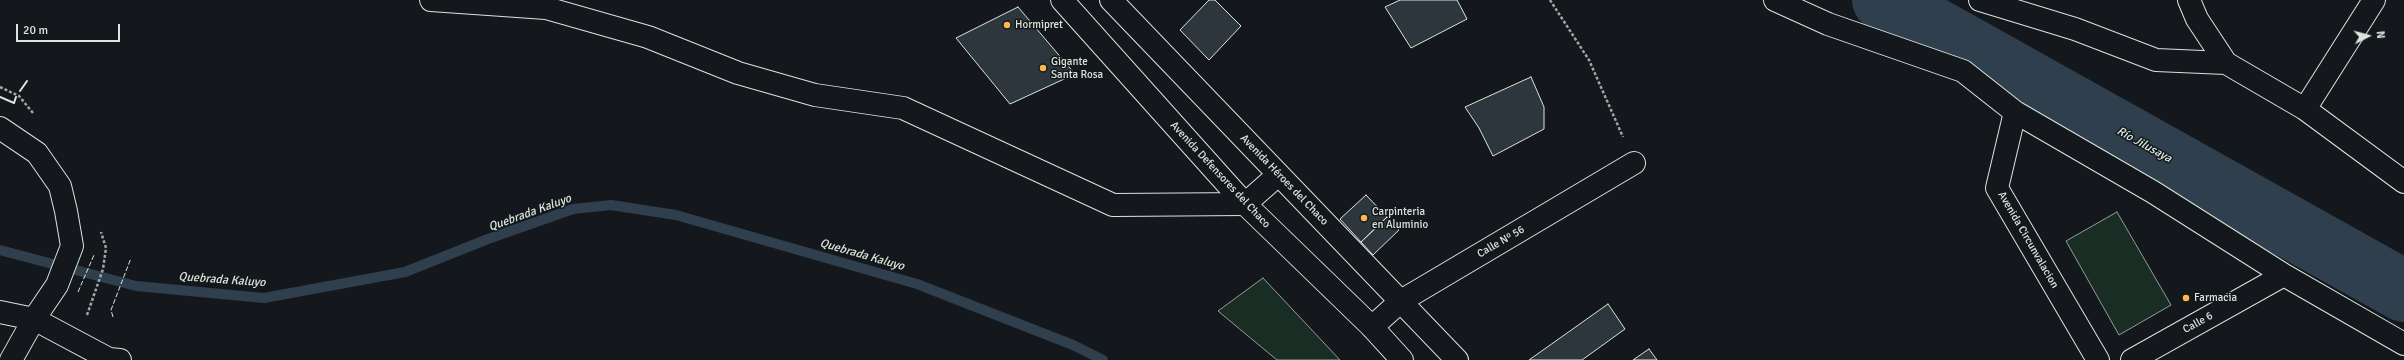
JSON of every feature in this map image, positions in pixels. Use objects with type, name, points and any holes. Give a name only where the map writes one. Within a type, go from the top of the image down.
[{"type":"street","points":[[431,0],[546,8],[648,37],[738,74],[815,95],[903,108],[1113,205],[1245,204],[1278,175]]},
{"type":"street","name":"Avenida Defensores del Chaco","points":[[1062,0],[1245,204],[1372,327],[1402,360]]},
{"type":"street","name":"Avenida Héroes del Chaco","points":[[1111,0],[1457,360]]},
{"type":"street","points":[[1775,0],[1828,24],[1963,72],[2015,112],[2153,192],[2284,275],[2404,344]]},
{"type":"street","points":[[1980,0],[2075,29],[2156,60],[2226,63]]},
{"type":"street","points":[[2189,0],[2197,18],[2226,63],[2305,109],[2404,182]]},
{"type":"street","points":[[2305,109],[2374,0]]},
{"type":"street","name":"Avenida Circunvalacion","points":[[2015,112],[1997,188],[2098,360]]},
{"type":"street","points":[[0,128],[37,153],[60,186],[72,246],[57,285],[34,319],[11,360]]},
{"type":"street","name":"Calle Nº 56","points":[[1372,327],[1400,301],[1634,163]]},
{"type":"street","name":"Calle 6","points":[[2132,360],[2284,275]]},
{"type":"street","points":[[0,312],[34,319],[109,359],[120,360]]},
{"type":"path","points":[[1550,0],[1589,60],[1634,163]]},
{"type":"path","points":[[86,316],[103,269],[106,248]]},
{"type":"green space","points":[[2117,212],[2171,305],[2119,335],[2066,241]]},
{"type":"green space","points":[[1263,278],[1340,360],[1277,360],[1218,311]]},
{"type":"building","points":[[1209,0],[1215,0],[1241,26],[1209,60],[1180,30]]},
{"type":"building","points":[[1400,0],[1457,0],[1467,19],[1411,48],[1385,7]]},
{"type":"building","points":[[1018,7],[1075,74],[1010,104],[956,38]]},
{"type":"building","points":[[1531,77],[1544,107],[1544,129],[1493,156],[1479,128],[1465,107]]},
{"type":"building","name":"Carpinteria en Aluminio","points":[[1366,195],[1387,217],[1361,242],[1340,219]]},
{"type":"building","points":[[1387,217],[1399,230],[1373,255],[1361,242]]},
{"type":"building","points":[[1608,304],[1625,329],[1582,360],[1529,360]]},
{"type":"building","points":[[1649,349],[1657,360],[1633,360]]},
{"type":"waterway","name":"Río Jilusaya","points":[[1883,0],[2404,291]]},
{"type":"waterway","name":"Quebrada Kaluyo","points":[[0,250],[136,286],[264,298],[405,272],[488,239],[573,209],[611,205],[676,215],[917,284],[1073,345],[1103,360]]},
{"type":"fence","points":[[78,292],[94,255]]},
{"type":"fence","points":[[113,317],[111,310],[131,258]]},
{"type":"wall","points":[[20,91],[27,81]]},
{"type":"wall","points":[[0,97],[14,103],[16,97]]},
{"type":"place","name":"Hormipret","points":[[1007,25]]},
{"type":"place","name":"Gigante Santa Rosa","points":[[1043,68]]},
{"type":"place","name":"Carpinteria en Aluminio","points":[[1364,218]]},
{"type":"place","name":"Farmacia","points":[[2186,298]]}]
